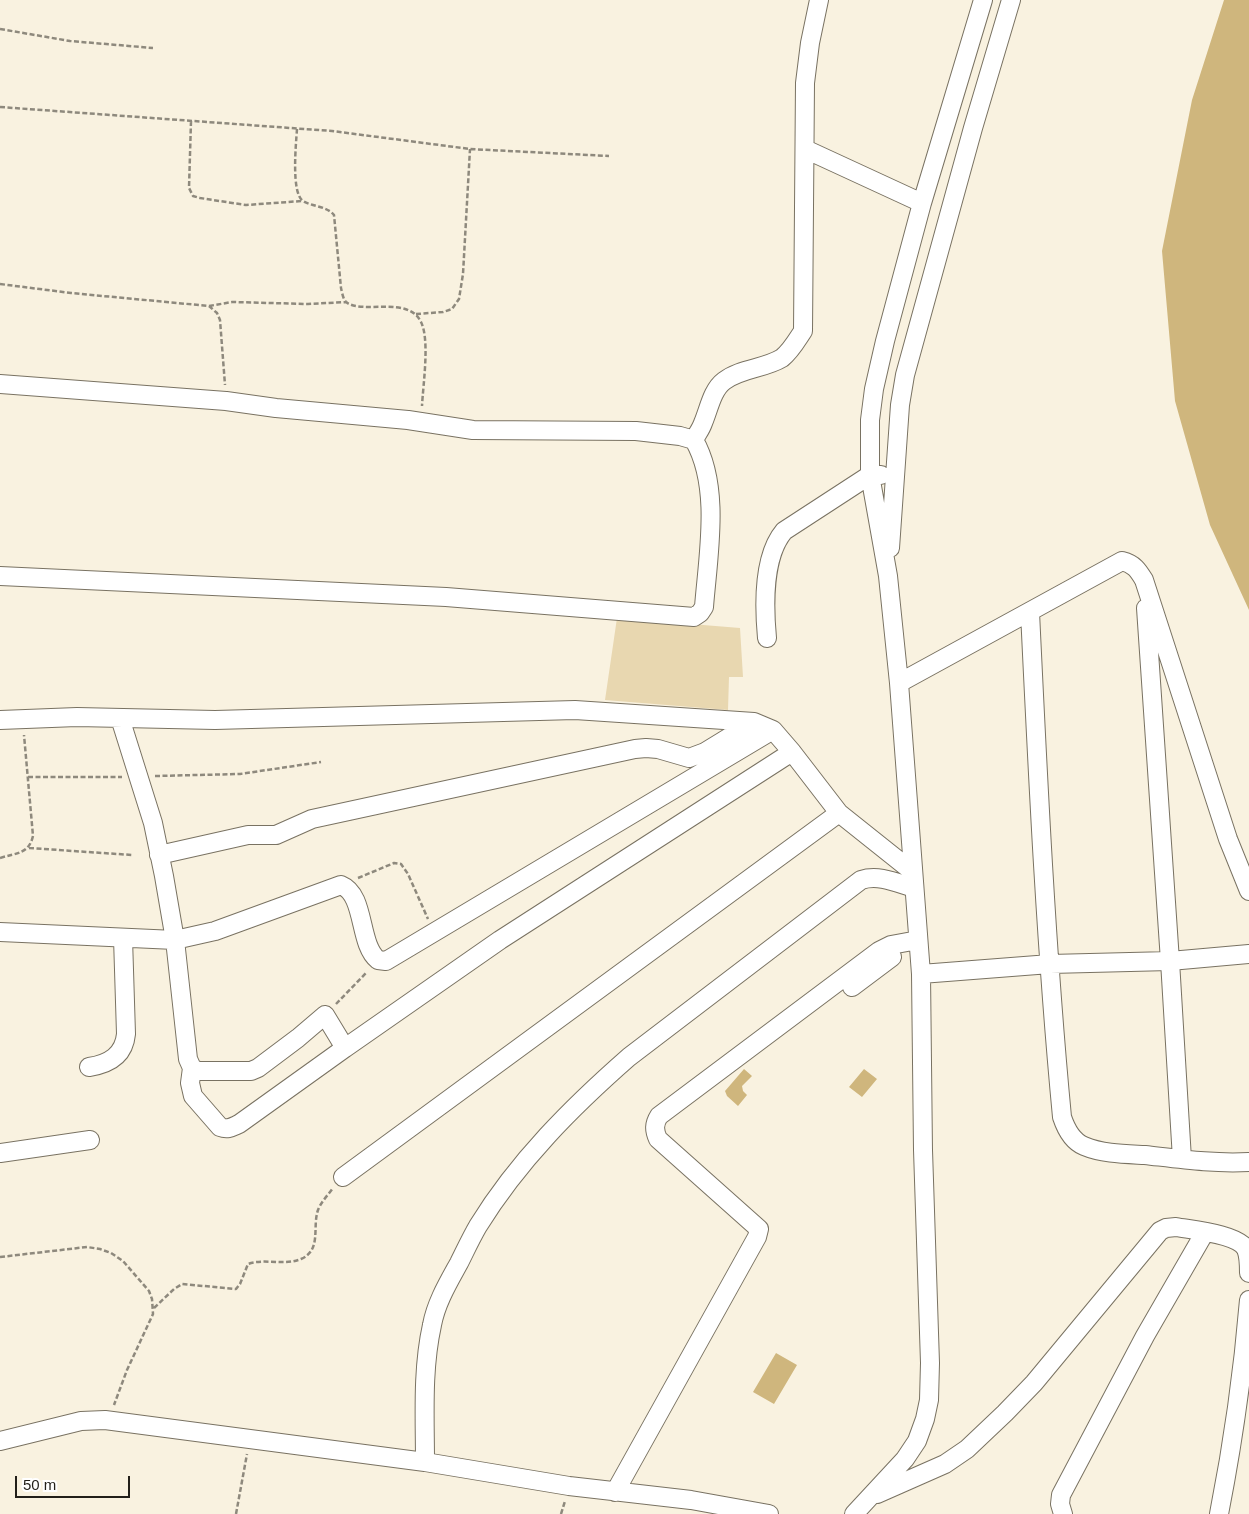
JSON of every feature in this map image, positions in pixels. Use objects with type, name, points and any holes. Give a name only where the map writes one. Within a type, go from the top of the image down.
[{"type":"street","points":[[694,440],[715,393],[723,382],[736,374],[774,362],[783,357],[803,331],[805,83],[810,43],[819,0]]},
{"type":"street","points":[[854,1514],[905,1459],[917,1441],[929,1400],[930,1363],[923,1150],[921,974],[899,683],[888,576],[870,475],[870,420],[884,340],[922,203],[983,0]]},
{"type":"street","points":[[888,576],[900,405],[905,375],[1011,0]]},
{"type":"street","points":[[805,149],[922,203]]},
{"type":"street","points":[[906,262],[936,268]]},
{"type":"street","points":[[0,384],[226,402],[421,422],[473,430],[636,431],[680,436],[694,440],[701,452],[705,466],[711,509],[704,608],[694,617],[446,597],[0,576]]},
{"type":"street","points":[[767,638],[765,617],[768,573],[773,549],[784,531],[870,475],[895,475]]},
{"type":"street","points":[[899,683],[1122,561],[1135,566],[1144,580],[1228,839],[1249,891]]},
{"type":"street","points":[[1144,580],[1182,1159]]},
{"type":"street","points":[[1030,612],[1038,778],[1062,1117],[1070,1135],[1084,1146],[1104,1152],[1220,1163],[1249,1162]]},
{"type":"street","points":[[0,720],[77,717],[215,720],[575,710],[754,722],[773,730],[839,813],[914,880]]},
{"type":"street","points":[[120,718],[153,823],[164,876],[175,940],[188,1059],[192,1068],[190,1083],[193,1096],[220,1127],[225,1129],[239,1124],[500,940],[792,752]]},
{"type":"street","points":[[159,855],[248,835],[276,835],[312,819],[635,749],[658,749],[689,758],[705,752],[754,722]]},
{"type":"street","points":[[0,932],[175,940],[215,931],[341,885],[350,891],[356,903],[369,948],[378,960],[386,961],[773,730]]},
{"type":"street","points":[[343,1176],[839,813]]},
{"type":"street","points":[[425,1462],[425,1390],[429,1340],[437,1307],[478,1226],[529,1156],[554,1127],[629,1057],[861,880],[869,877],[914,880]]},
{"type":"street","points":[[89,1067],[102,1065],[119,1055],[125,1044],[123,938]]},
{"type":"street","points":[[621,1493],[759,1233],[758,1226],[658,1139],[654,1127],[655,1122],[659,1116],[682,1098],[880,951],[891,945],[919,946]]},
{"type":"street","points":[[852,987],[892,957],[919,946]]},
{"type":"street","points":[[921,974],[1050,964],[1170,961],[1249,954]]},
{"type":"street","points":[[192,1068],[198,1072],[251,1071],[258,1068],[298,1038],[325,1015],[345,1048]]},
{"type":"street","points":[[667,1133],[666,1126],[685,1106],[682,1098]]},
{"type":"street","points":[[0,1153],[90,1140]]},
{"type":"street","points":[[872,1496],[945,1464],[967,1448],[1034,1383],[1160,1231],[1176,1227],[1235,1240],[1241,1243],[1248,1253],[1249,1273]]},
{"type":"street","points":[[1063,1514],[1060,1504],[1062,1494],[1145,1336],[1205,1232]]},
{"type":"street","points":[[1219,1514],[1244,1360],[1249,1300]]},
{"type":"street","points":[[0,1441],[81,1421],[106,1420],[425,1462],[621,1493],[690,1507],[769,1514]]},
{"type":"street","points":[[621,1493],[652,1446]]},
{"type":"path","points":[[0,29],[70,41],[153,48]]},
{"type":"path","points":[[0,107],[332,131],[470,149],[609,156]]},
{"type":"path","points":[[191,121],[189,188],[193,196],[246,205],[304,201],[329,210],[334,215],[341,288],[346,302]]},
{"type":"path","points":[[297,129],[296,190],[304,201]]},
{"type":"path","points":[[416,314],[452,310],[459,298],[464,274],[470,149]]},
{"type":"path","points":[[0,284],[71,293],[209,306],[239,301],[308,304],[346,302],[357,306],[411,310],[421,321],[426,340],[421,422]]},
{"type":"path","points":[[209,306],[218,312],[220,320],[226,402]]},
{"type":"path","points":[[0,858],[24,851],[32,843],[34,828],[22,719]]},
{"type":"path","points":[[28,777],[99,778],[240,774],[321,762]]},
{"type":"path","points":[[29,848],[132,855]]},
{"type":"path","points":[[341,885],[394,863],[401,864],[408,874],[434,933]]},
{"type":"path","points":[[325,1015],[378,960]]},
{"type":"path","points":[[154,1308],[179,1285],[188,1284],[236,1289],[248,1264],[292,1262],[303,1258],[310,1253],[314,1246],[318,1210],[343,1176]]},
{"type":"path","points":[[0,1257],[87,1247],[100,1249],[111,1253],[123,1261],[149,1291],[154,1308],[153,1314],[106,1420]]},
{"type":"path","points":[[236,1514],[250,1439]]},
{"type":"shaded area","points":[[1224,0],[1249,0],[1249,610],[1210,525],[1175,401],[1162,251],[1192,100]]},
{"type":"shaded area","points":[[617,618],[740,628],[743,677],[729,677],[728,710],[605,700]]},
{"type":"shaded area","points":[[744,1069],[752,1076],[742,1086],[743,1091],[747,1095],[738,1106],[727,1096],[725,1091]]},
{"type":"shaded area","points":[[864,1069],[877,1079],[862,1097],[849,1087]]},
{"type":"shaded area","points":[[776,1353],[797,1365],[774,1404],[753,1392]]}]
